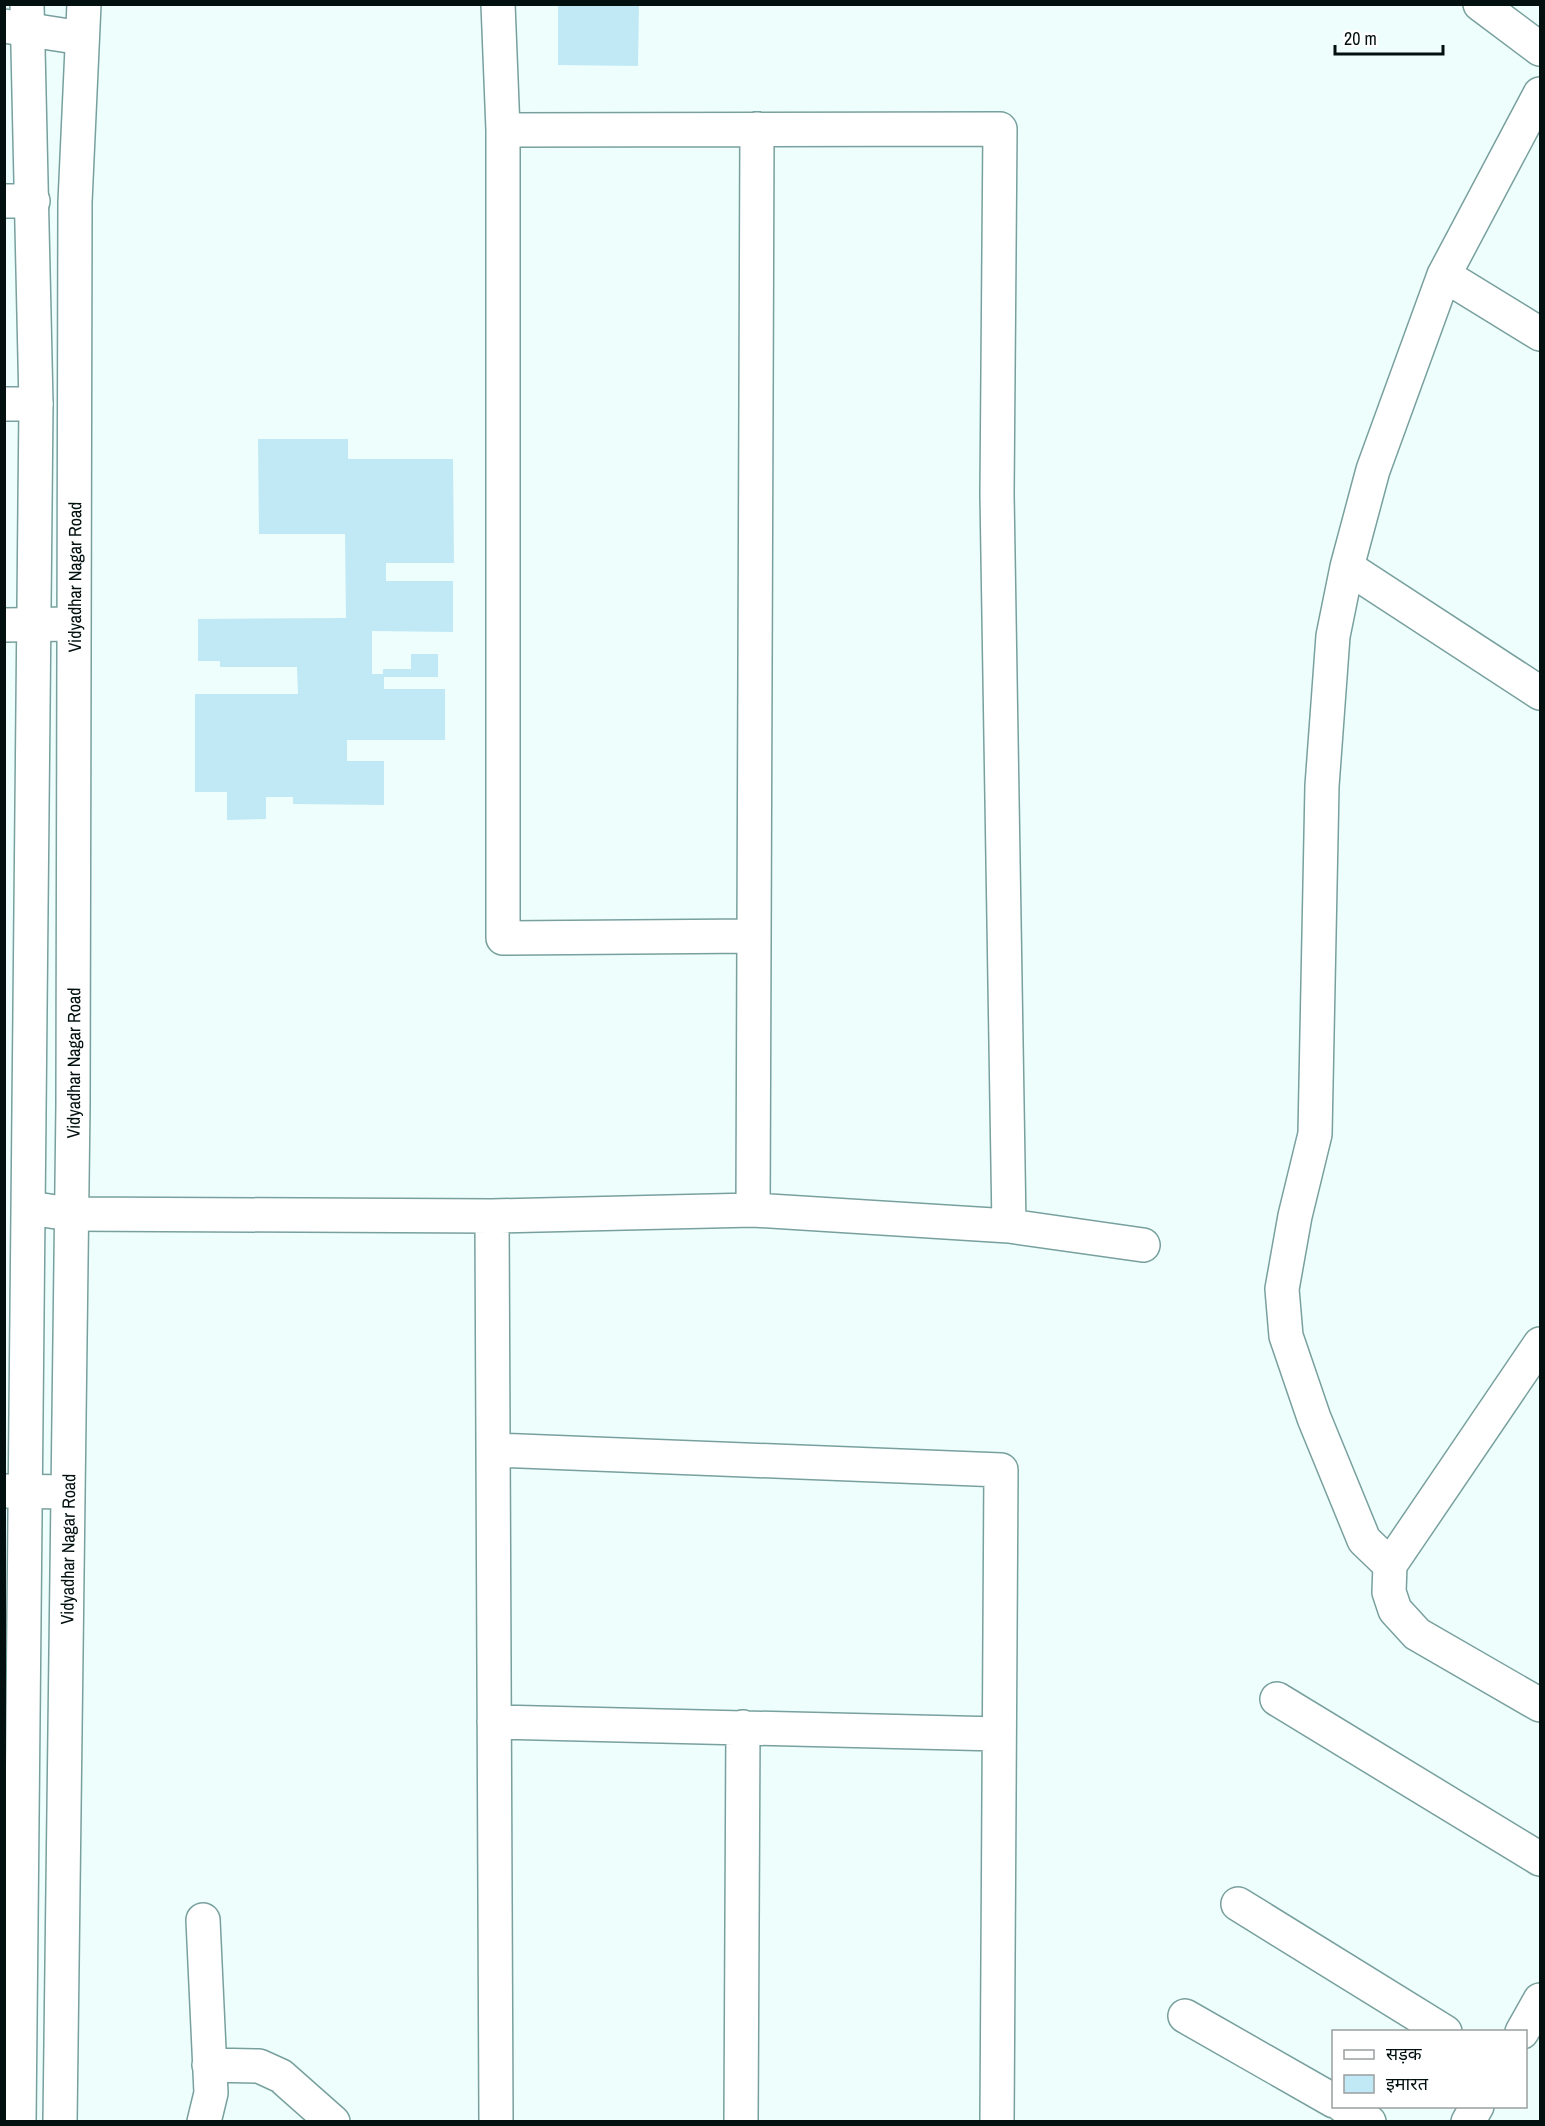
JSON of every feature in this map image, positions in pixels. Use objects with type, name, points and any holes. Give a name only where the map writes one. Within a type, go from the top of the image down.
[{"type":"street","name":"Vidyadhar Nagar Road","points":[[60,2121],[73,1105],[72,624],[76,132],[84,4]]},
{"type":"street","points":[[498,4],[503,130],[503,938],[754,936]]},
{"type":"street","points":[[1480,4],[1540,49]]},
{"type":"street","points":[[19,2121],[15,1491],[28,1208],[19,625],[20,20],[82,38]]},
{"type":"street","points":[[1390,1565],[1364,1540],[1314,1418],[1286,1336],[1282,1289],[1295,1216],[1315,1134],[1322,786],[1333,636],[1347,567],[1372,470],[1444,275],[1540,94]]},
{"type":"street","points":[[753,1210],[757,129]]},
{"type":"street","points":[[503,130],[1000,129],[997,494],[1010,1226]]},
{"type":"street","points":[[1444,275],[1540,334]]},
{"type":"street","points":[[1347,567],[1540,693]]},
{"type":"street","points":[[19,625],[72,624]]},
{"type":"street","points":[[28,1208],[70,1214],[492,1216],[753,1210],[1010,1226],[1143,1245]]},
{"type":"street","points":[[492,1216],[496,2121]]},
{"type":"street","points":[[1540,1344],[1390,1565],[1389,1592],[1395,1610],[1418,1634],[1540,1705]]},
{"type":"street","points":[[493,1450],[1001,1470],[997,2121]]},
{"type":"street","points":[[15,1491],[67,1492]]},
{"type":"street","points":[[1277,1699],[1540,1859]]},
{"type":"street","points":[[494,1722],[999,1734]]},
{"type":"street","points":[[741,2121],[742,1727]]},
{"type":"street","points":[[1238,1904],[1443,2030]]},
{"type":"street","points":[[203,1920],[211,2093],[204,2121]]},
{"type":"street","points":[[1523,2030],[1540,2000]]},
{"type":"street","points":[[1185,2016],[1332,2100]]},
{"type":"street","points":[[209,2065],[259,2066],[281,2076],[333,2121]]},
{"type":"street","points":[[1346,2108],[1369,2121]]},
{"type":"street","points":[[1468,2121],[1476,2108]]},
{"type":"building","points":[[558,4],[639,4],[638,66],[558,65]]},
{"type":"building","points":[[258,439],[348,439],[348,459],[453,459],[454,563],[386,563],[386,581],[453,581],[453,632],[372,631],[372,674],[383,674],[383,669],[411,669],[411,654],[438,654],[438,677],[384,677],[384,689],[445,689],[445,740],[347,740],[347,761],[384,761],[384,805],[293,804],[293,797],[266,797],[266,819],[227,820],[227,792],[195,792],[195,694],[298,694],[297,667],[220,667],[220,661],[198,661],[198,619],[346,618],[345,534],[259,534]]}]
